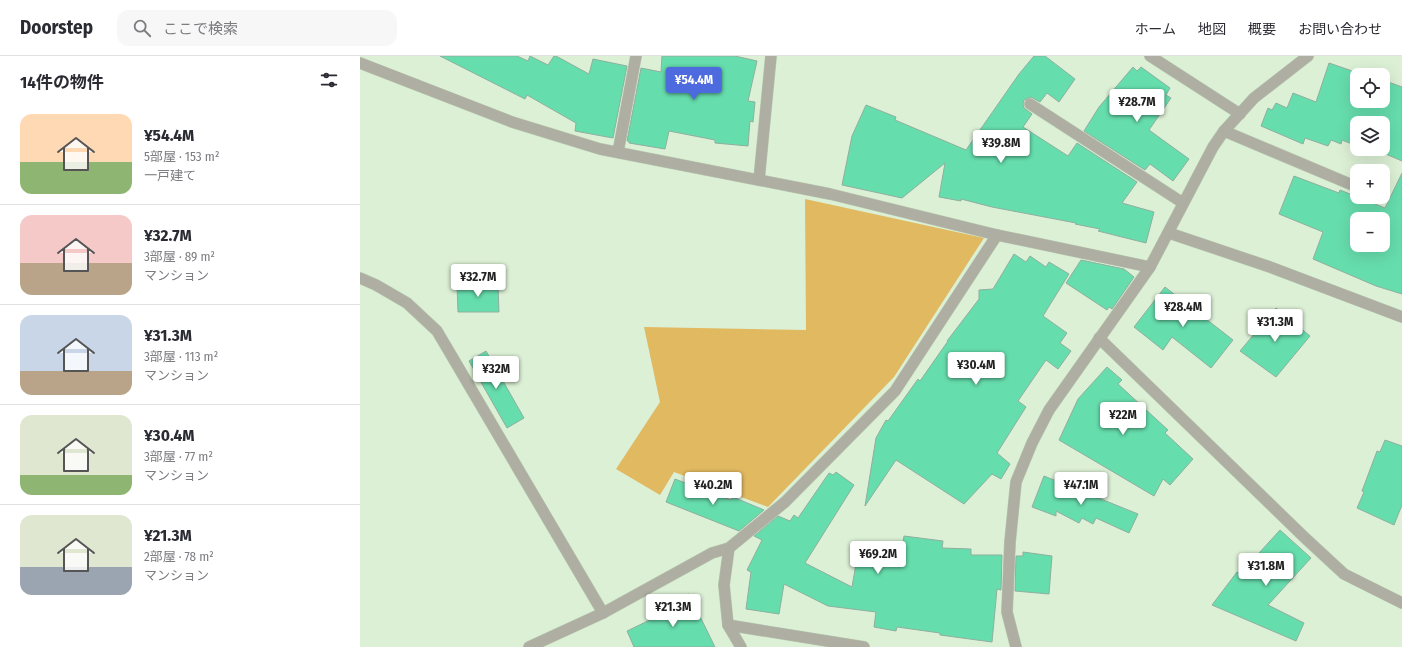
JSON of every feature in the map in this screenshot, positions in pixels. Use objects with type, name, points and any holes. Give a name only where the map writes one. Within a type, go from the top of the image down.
[{"type":"street","points":[[618,152],[636,56]]},
{"type":"street","points":[[759,180],[771,56]]},
{"type":"street","points":[[1150,56],[1240,114]]},
{"type":"street","points":[[1016,647],[1007,612],[1010,542],[1016,482],[1032,444],[1049,410],[1150,267],[1213,147],[1224,131],[1254,98],[1308,56]]},
{"type":"street","points":[[360,64],[512,122],[600,149],[830,194],[997,235],[1150,267]]},
{"type":"street","points":[[1030,104],[1183,203]]},
{"type":"street","points":[[1224,131],[1350,184]]},
{"type":"street","points":[[1169,233],[1270,267],[1402,317]]},
{"type":"street","points":[[529,647],[603,612],[712,553],[729,548],[785,502],[895,391],[997,235]]},
{"type":"street","points":[[360,278],[407,303],[436,331],[603,612]]},
{"type":"street","points":[[1099,338],[1344,574],[1402,603]]},
{"type":"street","points":[[729,548],[724,585],[728,625],[741,647]]},
{"type":"street","points":[[728,625],[864,647]]},
{"type":"shaded area","points":[[805,199],[984,238],[894,377],[768,507],[674,472],[660,495],[616,469],[660,402],[644,327],[806,330]]},
{"type":"building","points":[[440,56],[517,56],[528,61],[530,56],[548,65],[554,56],[556,56],[589,74],[593,59],[627,66],[613,138],[575,131],[576,123],[527,95],[525,99]]},
{"type":"building","points":[[662,56],[735,56],[757,61],[748,101],[755,102],[753,122],[750,121],[748,146],[715,143],[715,140],[669,131],[665,149],[629,143],[629,141],[627,141],[641,68],[661,72]]},
{"type":"building","points":[[1034,56],[1045,56],[1075,79],[1059,102],[1047,93],[1040,102],[1031,97],[1024,100],[1024,108],[1032,114],[1023,127],[1068,156],[1077,143],[1137,182],[1122,203],[1154,212],[1146,243],[1098,231],[1100,229],[1075,224],[1076,223],[992,207],[961,199],[961,201],[939,197],[945,163],[902,198],[842,185],[852,136],[866,105],[896,117],[895,120],[966,150],[1019,74]]},
{"type":"building","points":[[1329,63],[1350,70],[1350,108],[1390,108],[1390,83],[1402,87],[1402,161],[1390,156],[1390,116],[1350,116],[1350,143],[1342,140],[1341,144],[1331,140],[1328,146],[1305,138],[1303,144],[1261,126],[1268,108],[1272,110],[1276,103],[1287,108],[1293,93],[1316,102]]},
{"type":"building","points":[[1133,67],[1137,71],[1141,67],[1170,88],[1166,95],[1171,98],[1149,130],[1189,159],[1173,181],[1150,164],[1145,170],[1084,131],[1099,107]]},
{"type":"building","points":[[1402,173],[1402,294],[1376,286],[1313,259],[1323,232],[1279,214],[1294,176],[1339,193],[1340,190],[1350,194],[1350,204],[1375,204],[1385,208],[1387,204],[1390,204],[1390,198]]},
{"type":"building","points":[[1014,254],[1026,262],[1030,256],[1046,267],[1049,262],[1069,274],[1043,316],[1067,333],[1060,343],[1071,351],[1058,369],[1046,360],[1018,401],[1026,407],[997,453],[1010,464],[1001,479],[992,474],[964,504],[896,460],[865,506],[876,438],[886,420],[888,421],[918,379],[920,381],[947,341],[979,299],[979,290],[993,289]]},
{"type":"building","points":[[1081,260],[1124,269],[1134,277],[1112,309],[1109,307],[1107,310],[1066,283]]},
{"type":"building","points":[[457,285],[498,285],[499,312],[458,312]]},
{"type":"building","points":[[1165,287],[1233,340],[1211,368],[1172,337],[1163,350],[1134,327]]},
{"type":"building","points":[[1276,308],[1310,336],[1276,377],[1240,351]]},
{"type":"building","points":[[486,351],[524,418],[507,428],[469,361]]},
{"type":"building","points":[[1107,367],[1122,380],[1118,384],[1168,430],[1165,433],[1193,459],[1170,485],[1163,479],[1154,496],[1059,440],[1078,399]]},
{"type":"building","points":[[1385,440],[1402,446],[1402,505],[1394,525],[1357,508],[1364,492],[1362,491],[1377,451],[1380,452]]},
{"type":"building","points":[[836,472],[854,485],[805,563],[852,587],[859,546],[901,552],[904,536],[943,541],[942,548],[971,549],[971,555],[1002,555],[1001,590],[997,589],[992,642],[897,627],[896,631],[874,627],[876,612],[828,606],[784,584],[779,614],[746,609],[751,572],[747,570],[762,540],[754,536],[778,516],[790,521],[794,515],[798,518],[829,473],[833,475]]},
{"type":"building","points":[[1044,476],[1138,514],[1129,533],[1096,518],[1093,524],[1082,518],[1079,523],[1056,511],[1056,516],[1032,507]]},
{"type":"building","points":[[675,479],[731,500],[733,497],[764,510],[739,531],[666,502]]},
{"type":"building","points":[[1280,530],[1311,558],[1268,605],[1304,623],[1296,641],[1212,605],[1237,572],[1240,574]]},
{"type":"building","points":[[1023,552],[1052,556],[1049,594],[1015,591],[1016,556],[1023,556]]},
{"type":"building","points":[[689,594],[715,647],[634,647],[627,631],[654,618],[651,612]]}]
